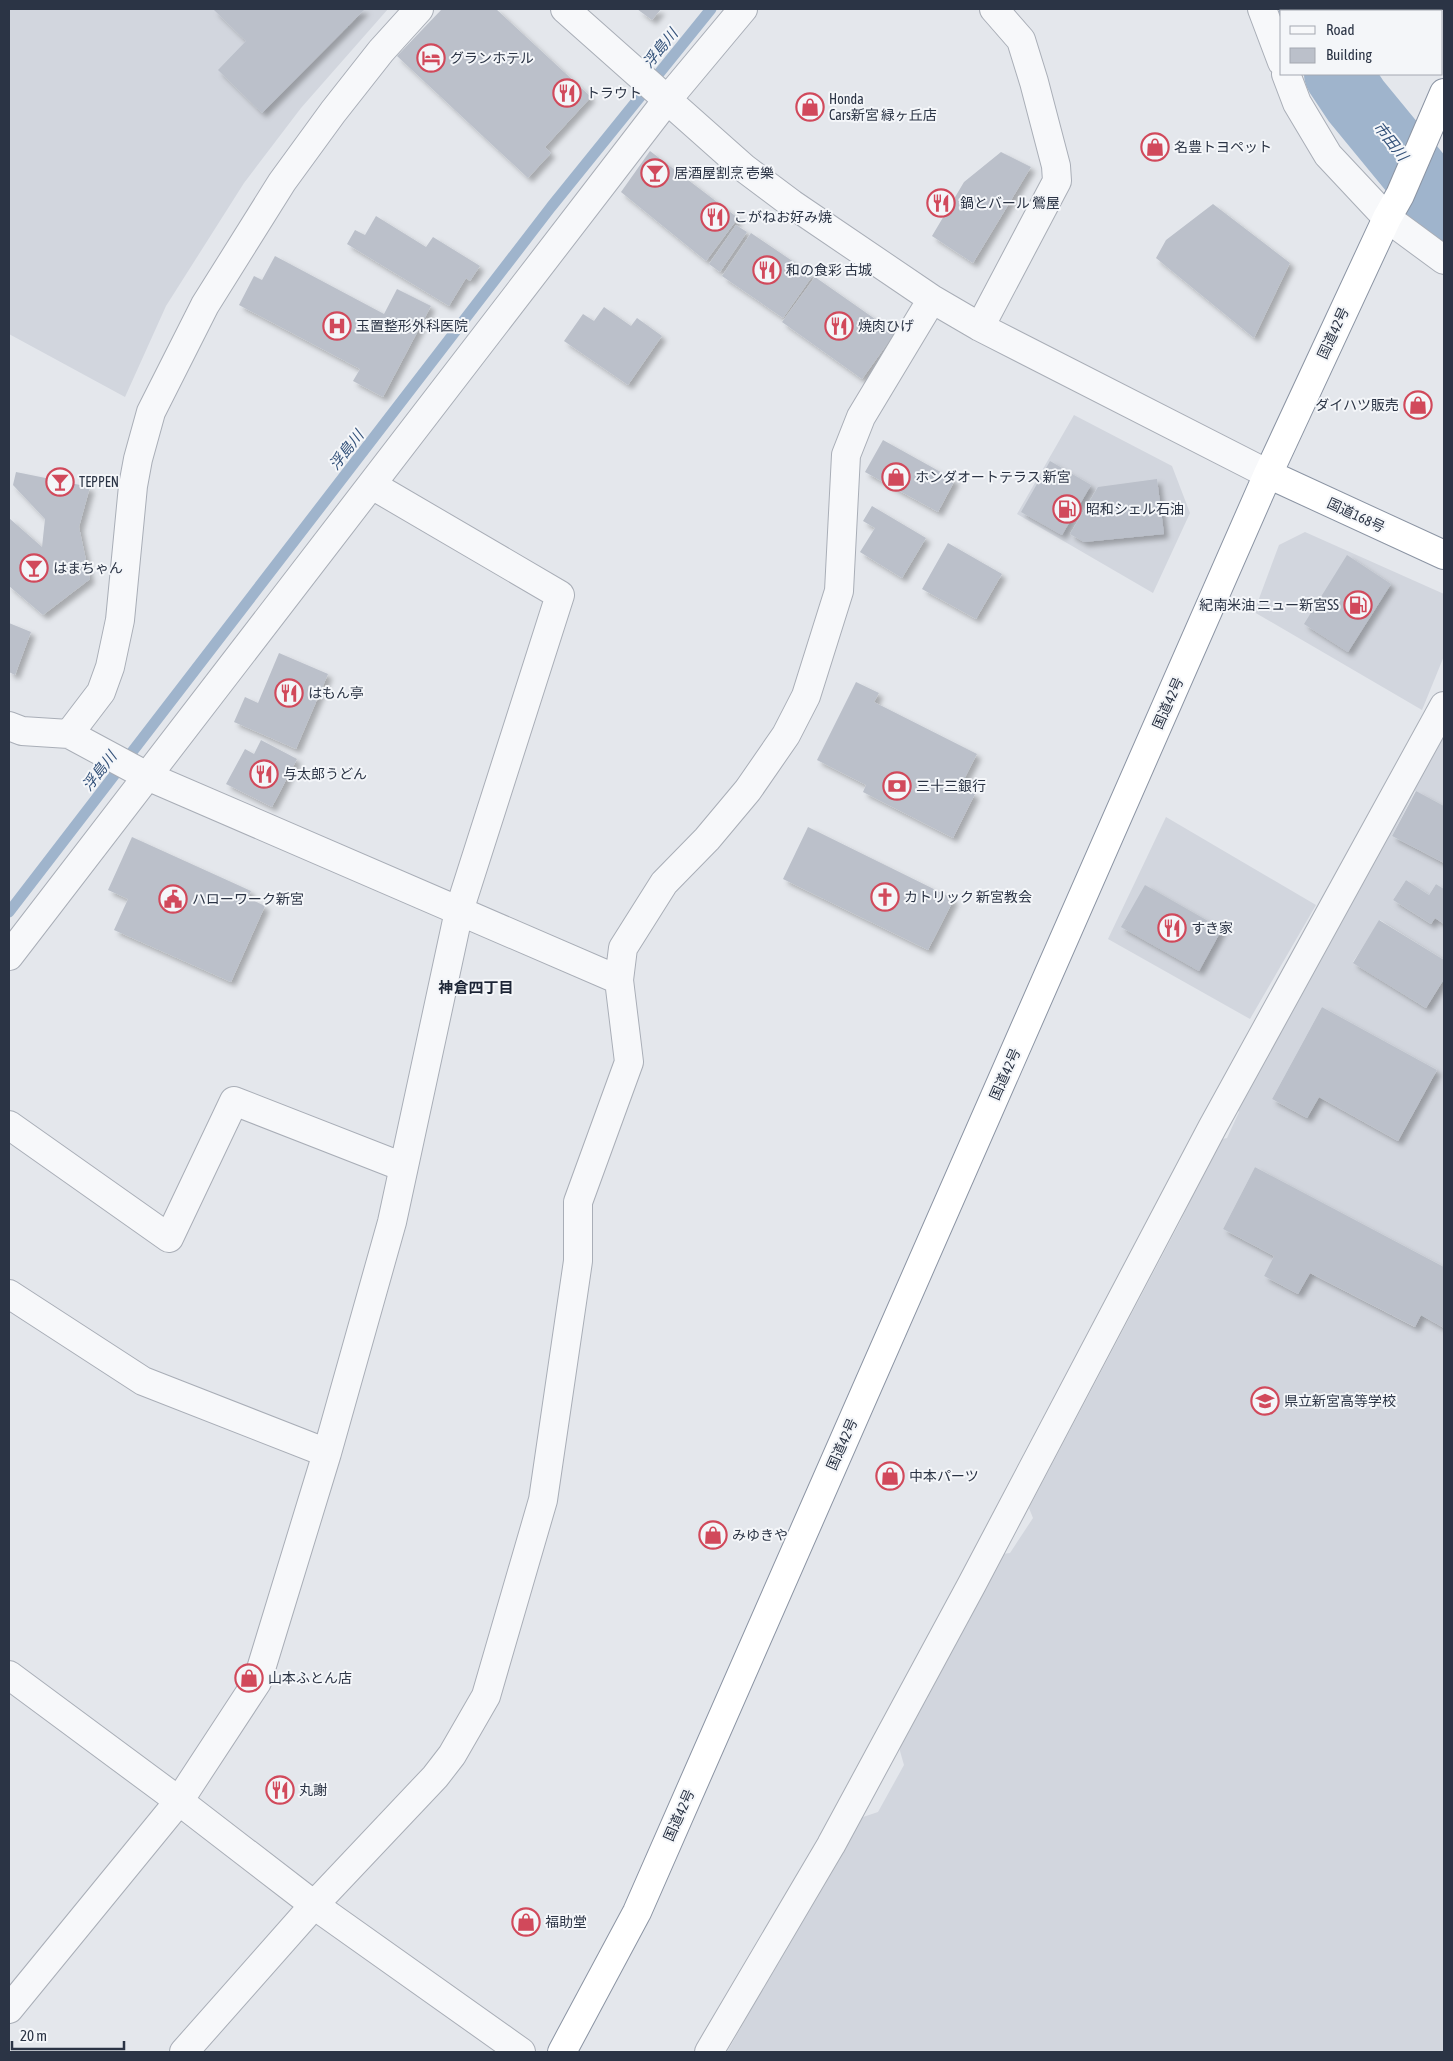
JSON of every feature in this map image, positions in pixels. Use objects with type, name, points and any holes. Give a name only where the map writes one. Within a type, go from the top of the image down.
[{"type":"highway","name":"国道42号","points":[[562,2052],[637,1912],[1268,474],[1393,207],[1444,93]]},
{"type":"highway","name":"国道168号","points":[[1268,474],[1444,555]]},
{"type":"street","points":[[69,734],[100,692],[110,667],[120,620],[133,486],[138,459],[151,412],[205,305],[282,182],[381,51],[420,9]]},
{"type":"street","points":[[565,9],[744,168],[792,204],[932,299],[980,327],[1268,474]]},
{"type":"street","points":[[9,956],[667,100],[743,9]]},
{"type":"street","points":[[980,327],[1057,181],[1056,166],[1021,40],[994,9]]},
{"type":"street","points":[[1262,9],[1280,57]]},
{"type":"street","points":[[1286,75],[1297,103],[1328,155],[1393,207],[1444,260]]},
{"type":"street","points":[[184,2052],[314,1905],[435,1777],[452,1755],[486,1696],[543,1500],[578,1261],[578,1202],[629,1062],[619,980],[623,948],[664,883],[707,838],[748,790],[786,736],[806,696],[839,591],[846,455],[861,417],[932,299]]},
{"type":"street","points":[[9,2010],[29,1982],[179,1802],[257,1682],[327,1453],[392,1222],[458,911],[560,595],[372,485]]},
{"type":"street","points":[[709,2052],[831,1845],[972,1584],[1212,1128],[1444,706]]},
{"type":"street","points":[[9,726],[22,731],[69,734],[148,776],[619,980]]},
{"type":"street","points":[[9,1125],[169,1238],[234,1101],[403,1167]]},
{"type":"street","points":[[9,1294],[143,1381],[327,1453]]},
{"type":"street","points":[[9,1675],[314,1905],[521,2052]]},
{"type":"shaded area","points":[[9,9],[388,9],[301,108],[244,183],[166,306],[125,397],[9,334]]},
{"type":"shaded area","points":[[1074,415],[1172,466],[1190,513],[1153,593],[1017,514]]},
{"type":"shaded area","points":[[1305,532],[1444,594],[1444,656],[1422,710],[1254,612],[1279,545]]},
{"type":"shaded area","name":"県立新宮高等学校","points":[[1444,715],[1444,806],[1415,791],[1392,836],[1444,863],[1444,889],[1436,884],[1429,895],[1406,880],[1393,900],[1431,924],[1435,918],[1444,924],[1444,960],[1380,920],[1353,962],[1426,1008],[1444,979],[1444,1267],[1255,1167],[1223,1229],[1274,1256],[1264,1276],[1298,1294],[1310,1273],[1414,1327],[1421,1315],[1444,1328],[1444,2052],[727,2052],[860,1818],[878,1812],[904,1765],[898,1744],[1002,1554],[1010,1553],[1033,1518],[1029,1508],[1181,1220],[1218,1140],[1227,1138],[1239,1112],[1234,1102]],"holes":[[[1322,1007],[1437,1070],[1398,1141],[1319,1097],[1307,1118],[1272,1099]]]},
{"type":"shaded area","points":[[1166,817],[1316,905],[1250,1019],[1108,939]]},
{"type":"building","points":[[213,9],[365,9],[262,113],[218,70],[246,41]]},
{"type":"building","points":[[442,9],[496,9],[591,97],[545,147],[551,153],[528,178],[397,56]]},
{"type":"building","points":[[637,9],[661,9],[652,20]]},
{"type":"building","points":[[650,151],[738,218],[706,261],[621,192]]},
{"type":"building","points":[[1001,152],[1031,167],[973,263],[932,236],[964,182]]},
{"type":"building","points":[[1213,204],[1290,263],[1254,338],[1156,258],[1166,240]]},
{"type":"building","points":[[376,216],[426,247],[433,237],[480,266],[470,281],[466,278],[449,306],[347,244],[355,230],[365,235]]},
{"type":"building","points":[[736,225],[747,232],[720,272],[709,264]]},
{"type":"building","points":[[751,233],[813,275],[783,318],[722,276]]},
{"type":"building","points":[[275,256],[384,314],[397,289],[431,306],[383,397],[353,381],[360,369],[239,305],[254,276],[262,280]]},
{"type":"building","points":[[815,277],[895,333],[862,379],[782,322]]},
{"type":"building","points":[[604,307],[631,326],[637,318],[662,336],[628,385],[564,341],[583,314],[594,321]]},
{"type":"building","points":[[883,440],[955,480],[938,512],[865,472]]},
{"type":"building","points":[[1050,461],[1091,485],[1062,535],[1021,512]]},
{"type":"building","points":[[16,472],[90,487],[79,527],[90,579],[43,615],[9,586],[9,518],[42,547],[45,519],[13,485]]},
{"type":"building","points":[[1157,479],[1164,534],[1084,542],[1070,534],[1098,487]]},
{"type":"building","points":[[872,506],[926,538],[902,578],[860,552],[875,528],[863,521]]},
{"type":"building","points":[[948,543],[1002,574],[976,619],[922,589]]},
{"type":"building","points":[[1347,555],[1391,584],[1348,652],[1304,624]]},
{"type":"building","points":[[9,623],[31,632],[15,675],[9,672]]},
{"type":"building","points":[[279,653],[328,674],[296,749],[234,722],[245,697],[258,703]]},
{"type":"building","points":[[856,682],[879,693],[874,702],[977,754],[960,787],[975,794],[953,838],[863,792],[866,785],[817,760]]},
{"type":"building","points":[[261,740],[297,759],[272,807],[226,784],[245,749],[254,754]]},
{"type":"building","points":[[1416,791],[1444,806],[1444,863],[1392,836]]},
{"type":"building","points":[[808,827],[954,899],[928,950],[783,879]]},
{"type":"building","points":[[132,837],[251,891],[248,898],[265,906],[231,982],[114,930],[128,899],[108,890]]},
{"type":"building","points":[[1406,880],[1429,895],[1436,884],[1444,889],[1444,924],[1435,918],[1431,924],[1393,900]]},
{"type":"building","name":"すき家","points":[[1145,885],[1222,929],[1199,971],[1121,927]]},
{"type":"building","points":[[1379,920],[1444,960],[1444,979],[1426,1008],[1353,963]]},
{"type":"building","points":[[1322,1007],[1437,1070],[1398,1141],[1319,1097],[1307,1118],[1272,1099]]},
{"type":"building","points":[[1255,1167],[1444,1267],[1444,1328],[1421,1315],[1415,1327],[1310,1273],[1298,1294],[1264,1276],[1274,1256],[1223,1229]]},
{"type":"waterway","name":"浮島川","points":[[9,912],[551,207],[711,9]]},
{"type":"waterway","name":"市田川","points":[[1339,75],[1356,101],[1444,208]]},
{"type":"place","name":"グランホテル","points":[[431,58]]},
{"type":"place","name":"トラウト","points":[[567,93]]},
{"type":"place","name":"Honda Cars新宮 緑ヶ丘店","points":[[810,107]]},
{"type":"place","name":"名豊トヨペット","points":[[1155,147]]},
{"type":"place","name":"居酒屋割烹 壱樂","points":[[655,173]]},
{"type":"place","name":"鍋とバール 鶯屋","points":[[941,203]]},
{"type":"place","name":"こがねお好み焼","points":[[715,217]]},
{"type":"place","name":"和の食彩 古城","points":[[767,270]]},
{"type":"place","name":"玉置整形外科医院","points":[[337,326]]},
{"type":"place","name":"焼肉ひげ","points":[[839,326]]},
{"type":"place","name":"ダイハツ販売","points":[[1418,405]]},
{"type":"place","name":"ホンダオートテラス 新宮","points":[[896,477]]},
{"type":"place","name":"TEPPEN","points":[[60,482]]},
{"type":"place","name":"昭和シェル石油","points":[[1067,509]]},
{"type":"place","name":"はまちゃん","points":[[34,568]]},
{"type":"place","name":"紀南米油 ニュー新宮SS","points":[[1358,605]]},
{"type":"place","name":"はもん亭","points":[[289,693]]},
{"type":"place","name":"与太郎うどん","points":[[264,774]]},
{"type":"place","name":"三十三銀行","points":[[897,786]]},
{"type":"place","name":"カトリック 新宮教会","points":[[885,897]]},
{"type":"place","name":"ハローワーク新宮","points":[[173,899]]},
{"type":"place","name":"すき家","points":[[1172,928]]},
{"type":"place","name":"県立新宮高等学校","points":[[1265,1401]]},
{"type":"place","name":"中本パーツ","points":[[890,1476]]},
{"type":"place","name":"みゆきや","points":[[713,1535]]},
{"type":"place","name":"山本ふとん店","points":[[249,1678]]},
{"type":"place","name":"丸謝","points":[[280,1790]]},
{"type":"place","name":"福助堂","points":[[526,1922]]},
{"type":"district","name":"神倉四丁目","points":[[476,987]]}]
